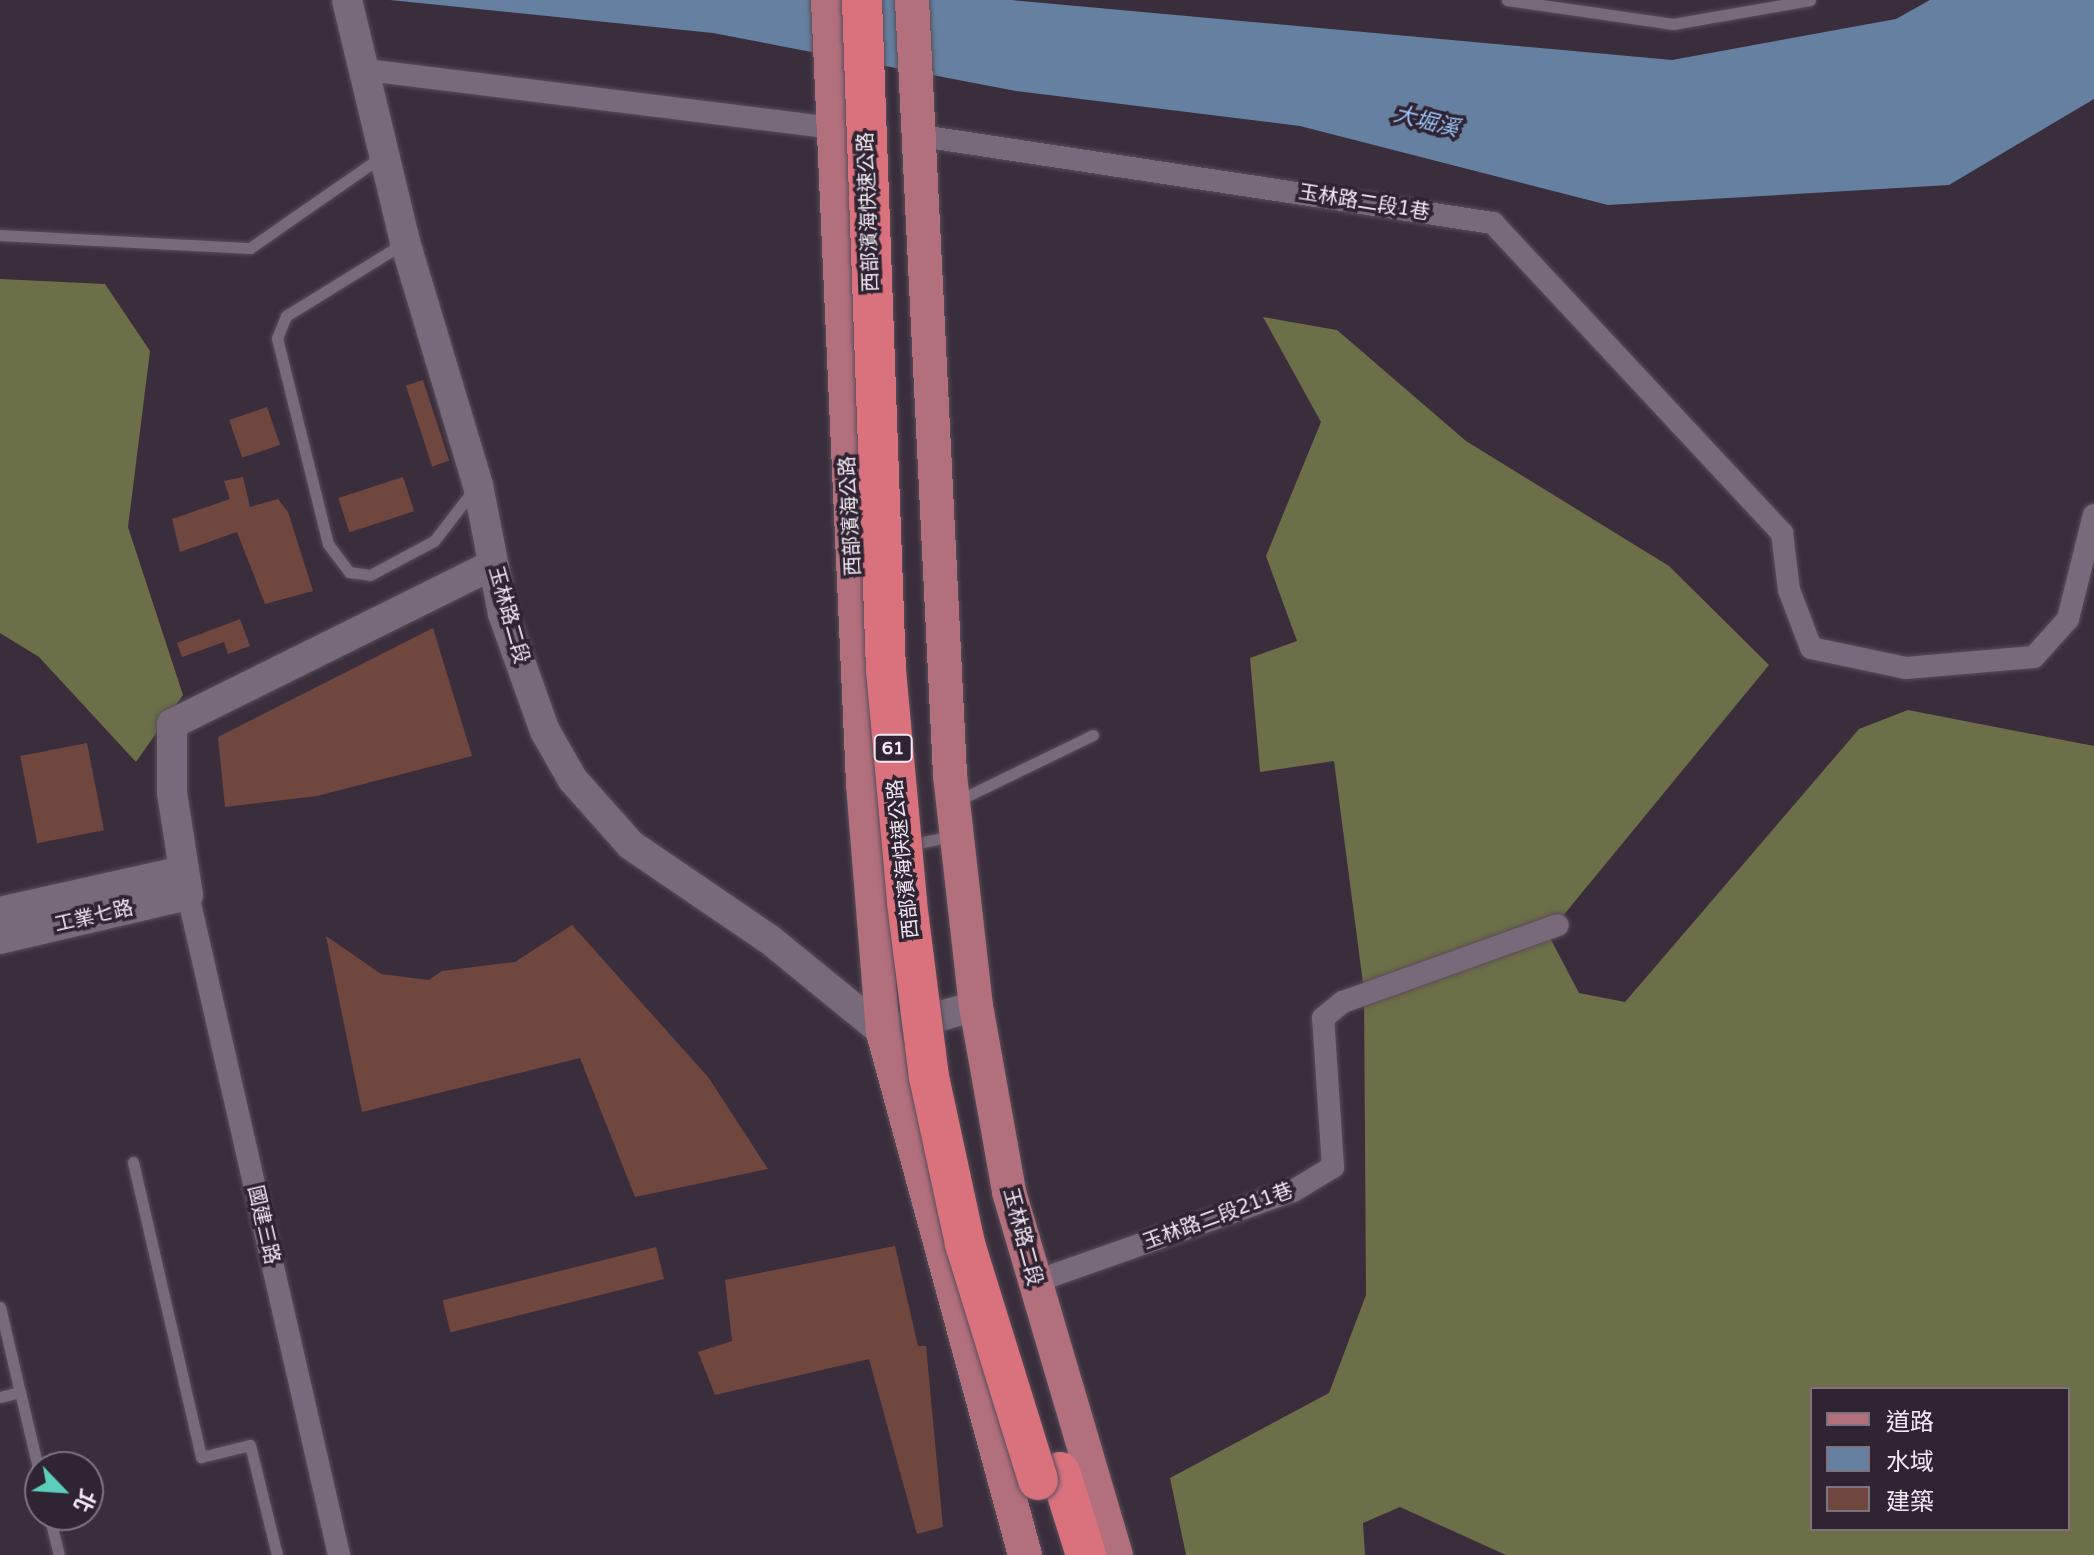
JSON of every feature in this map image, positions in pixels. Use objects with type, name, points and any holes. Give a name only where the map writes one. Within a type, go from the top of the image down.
[{"type":"highway","name":"西部濱海快速公路","points":[[862,0],[886,670],[907,903],[929,1077],[965,1244],[1049,1476],[1086,1555]]},
{"type":"highway","name":"西部濱海快速公路","points":[[888,0],[911,672],[932,897],[957,1075],[1049,1476],[1062,1555]]},
{"type":"main road","name":"西部濱海公路","points":[[828,0],[831,128],[863,784],[883,1032]]},
{"type":"main road","points":[[912,0],[915,135],[953,804],[976,1006]]},
{"type":"main road","name":"玉林路二段","points":[[976,1006],[1009,1192],[1116,1555]]},
{"type":"main road","name":"61","points":[[883,1032],[1025,1555]]},
{"type":"street","name":"玉林路二段","points":[[347,0],[365,62],[405,242],[478,485],[493,565],[545,731],[573,780],[631,845],[769,939],[883,1032]]},
{"type":"street","points":[[365,62],[831,128]]},
{"type":"street","name":"玉林路二段1巷","points":[[915,135],[1493,223],[1711,461],[1782,533],[1789,590],[1811,648],[1906,668],[2034,657],[2068,619],[2094,515]]},
{"type":"street","points":[[185,883],[172,724],[493,565]]},
{"type":"street","name":"工業七路","points":[[0,912],[185,883]]},
{"type":"street","name":"工業七路","points":[[0,939],[185,883]]},
{"type":"street","name":"國建三路","points":[[185,883],[339,1555]]},
{"type":"street","name":"玉林路二段211巷","points":[[1034,1282],[1293,1191],[1333,1167],[1323,1018],[1343,1002],[1558,925]]},
{"type":"street","points":[[883,1032],[976,1006]]},
{"type":"lane","points":[[1507,0],[1673,24],[1810,0]]},
{"type":"lane","points":[[0,235],[250,248],[384,155]]},
{"type":"lane","points":[[405,242],[286,316],[277,338],[328,544],[349,572],[370,575],[434,541],[478,485]]},
{"type":"lane","points":[[933,1016],[914,840],[953,804],[1093,735]]},
{"type":"lane","points":[[133,1162],[201,1457],[250,1445],[277,1555]]},
{"type":"lane","points":[[0,1307],[34,1451]]},
{"type":"lane","points":[[0,1397],[20,1392]]},
{"type":"lane","points":[[53,1531],[59,1555]]},
{"type":"green space","points":[[0,279],[105,284],[150,351],[128,527],[183,695],[136,762],[39,657],[0,633]]},
{"type":"green space","points":[[1263,317],[1337,330],[1466,441],[1669,566],[1769,665],[1548,934],[1579,993],[1625,1002],[1859,729],[1908,710],[2094,746],[2094,1555],[1506,1555],[1400,1507],[1363,1523],[1365,1555],[1186,1555],[1170,1478],[1329,1393],[1366,1295],[1364,991],[1334,761],[1260,772],[1250,658],[1297,641],[1266,556],[1321,422]]},
{"type":"water","name":"大堀溪","points":[[390,0],[1011,0],[1672,60],[1896,19],[1930,0],[2094,0],[2094,99],[1949,185],[1608,205],[1300,126],[1016,91],[713,33]]},
{"type":"building","points":[[423,380],[449,461],[432,466],[406,386]]},
{"type":"building","points":[[267,407],[280,445],[242,458],[229,420]]},
{"type":"building","points":[[243,477],[250,507],[278,499],[288,512],[313,591],[265,604],[237,532],[180,552],[172,519],[230,499],[224,481]]},
{"type":"building","points":[[403,477],[414,511],[349,532],[338,498]]},
{"type":"building","points":[[240,619],[250,646],[228,654],[224,642],[182,657],[177,643]]},
{"type":"building","points":[[433,628],[472,756],[317,796],[225,807],[218,737]]},
{"type":"building","points":[[87,743],[104,830],[37,843],[20,756]]},
{"type":"building","points":[[572,925],[708,1077],[768,1169],[635,1197],[580,1058],[362,1112],[326,936],[381,974],[429,980],[442,971],[515,962]]},
{"type":"building","points":[[895,1246],[918,1346],[926,1346],[943,1527],[917,1534],[869,1359],[715,1395],[698,1352],[732,1341],[725,1280]]},
{"type":"building","points":[[656,1247],[664,1279],[451,1332],[443,1300]]}]
